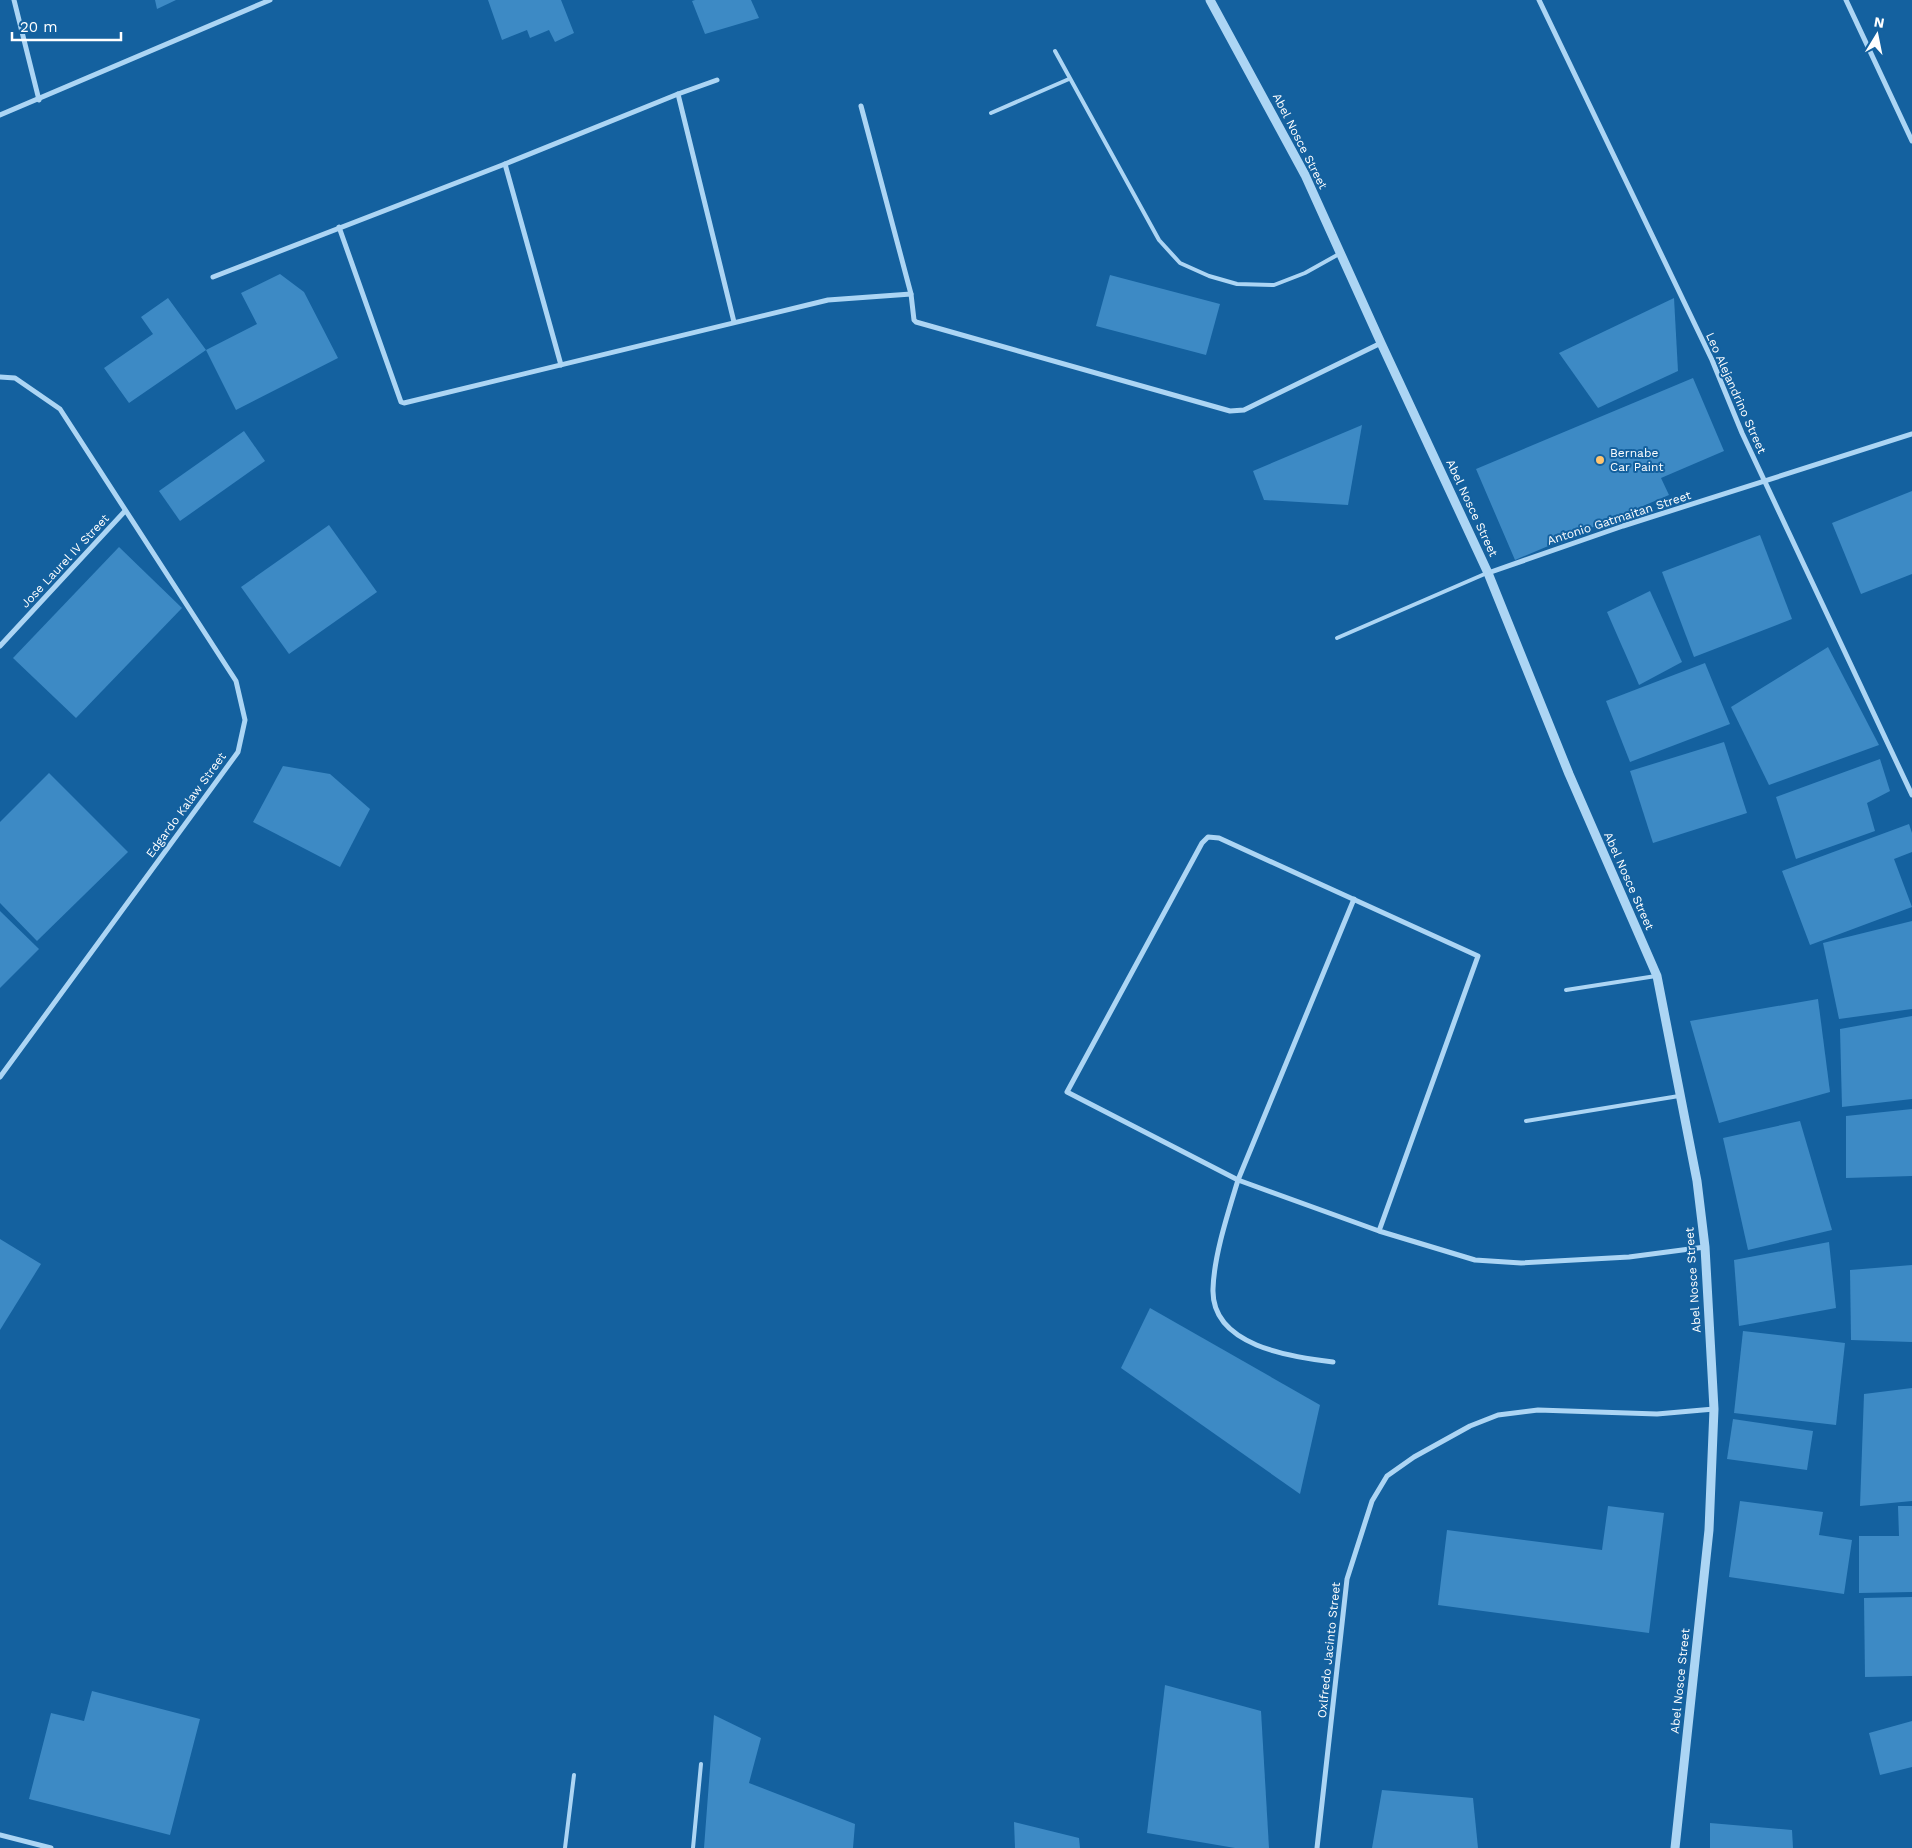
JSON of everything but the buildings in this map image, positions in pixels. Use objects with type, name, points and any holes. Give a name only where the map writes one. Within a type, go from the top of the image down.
[{"type":"street","points":[[14,0],[40,100]]},
{"type":"street","points":[[0,115],[40,100],[270,0]]},
{"type":"street","name":"Abel Nosce Street","points":[[1210,0],[1305,175],[1341,252],[1381,343],[1488,573],[1569,774],[1657,976],[1697,1181],[1705,1247],[1714,1409],[1709,1530],[1675,1848]]},
{"type":"street","name":"Leo Alejandrino Street","points":[[1539,0],[1712,360],[1742,433],[1912,795]]},
{"type":"street","points":[[1846,0],[1912,141]]},
{"type":"street","points":[[213,276],[717,80]]},
{"type":"street","points":[[678,94],[734,322]]},
{"type":"street","points":[[861,106],[911,294],[914,320],[916,322],[1230,411],[1244,410],[1381,343]]},
{"type":"street","points":[[505,164],[561,365]]},
{"type":"street","points":[[339,227],[401,402],[404,404],[828,300],[911,294]]},
{"type":"street","name":"Edgardo Kalaw Street","points":[[0,377],[15,378],[60,409],[236,680],[245,720],[244,732],[238,752],[0,1077]]},
{"type":"street","name":"Antonio Gatmaitan Street","points":[[1488,573],[1623,526],[1912,434]]},
{"type":"street","name":"Jose Laurel IV Street","points":[[0,646],[125,511]]},
{"type":"street","points":[[1379,1231],[1478,956],[1219,838],[1208,837],[1202,844],[1152,934],[1067,1092],[1238,1180],[1379,1231],[1475,1260],[1521,1263],[1629,1257],[1705,1247]]},
{"type":"street","points":[[1333,1362],[1301,1358],[1250,1343],[1229,1329],[1218,1312],[1213,1290],[1224,1228],[1238,1180],[1354,899]]},
{"type":"street","name":"Oxlfredo Jacinto Street","points":[[1317,1848],[1347,1579],[1372,1501],[1387,1476],[1414,1457],[1470,1426],[1498,1415],[1538,1410],[1657,1414],[1714,1409]]},
{"type":"street","points":[[0,1835],[51,1848]]},
{"type":"lane","points":[[1055,51],[1159,240],[1180,263],[1209,276],[1237,284],[1274,285],[1305,273],[1341,252]]},
{"type":"lane","points":[[992,112],[1069,79]]},
{"type":"lane","name":"Antonio Gatmaitan Street","points":[[1337,638],[1488,573]]},
{"type":"lane","points":[[1566,990],[1657,976]]},
{"type":"lane","points":[[1526,1121],[1681,1096]]},
{"type":"lane","points":[[693,1848],[701,1764]]},
{"type":"lane","points":[[565,1848],[574,1775]]},
{"type":"place","name":"Bernabe Car Paint","points":[[1600,460]]}]
